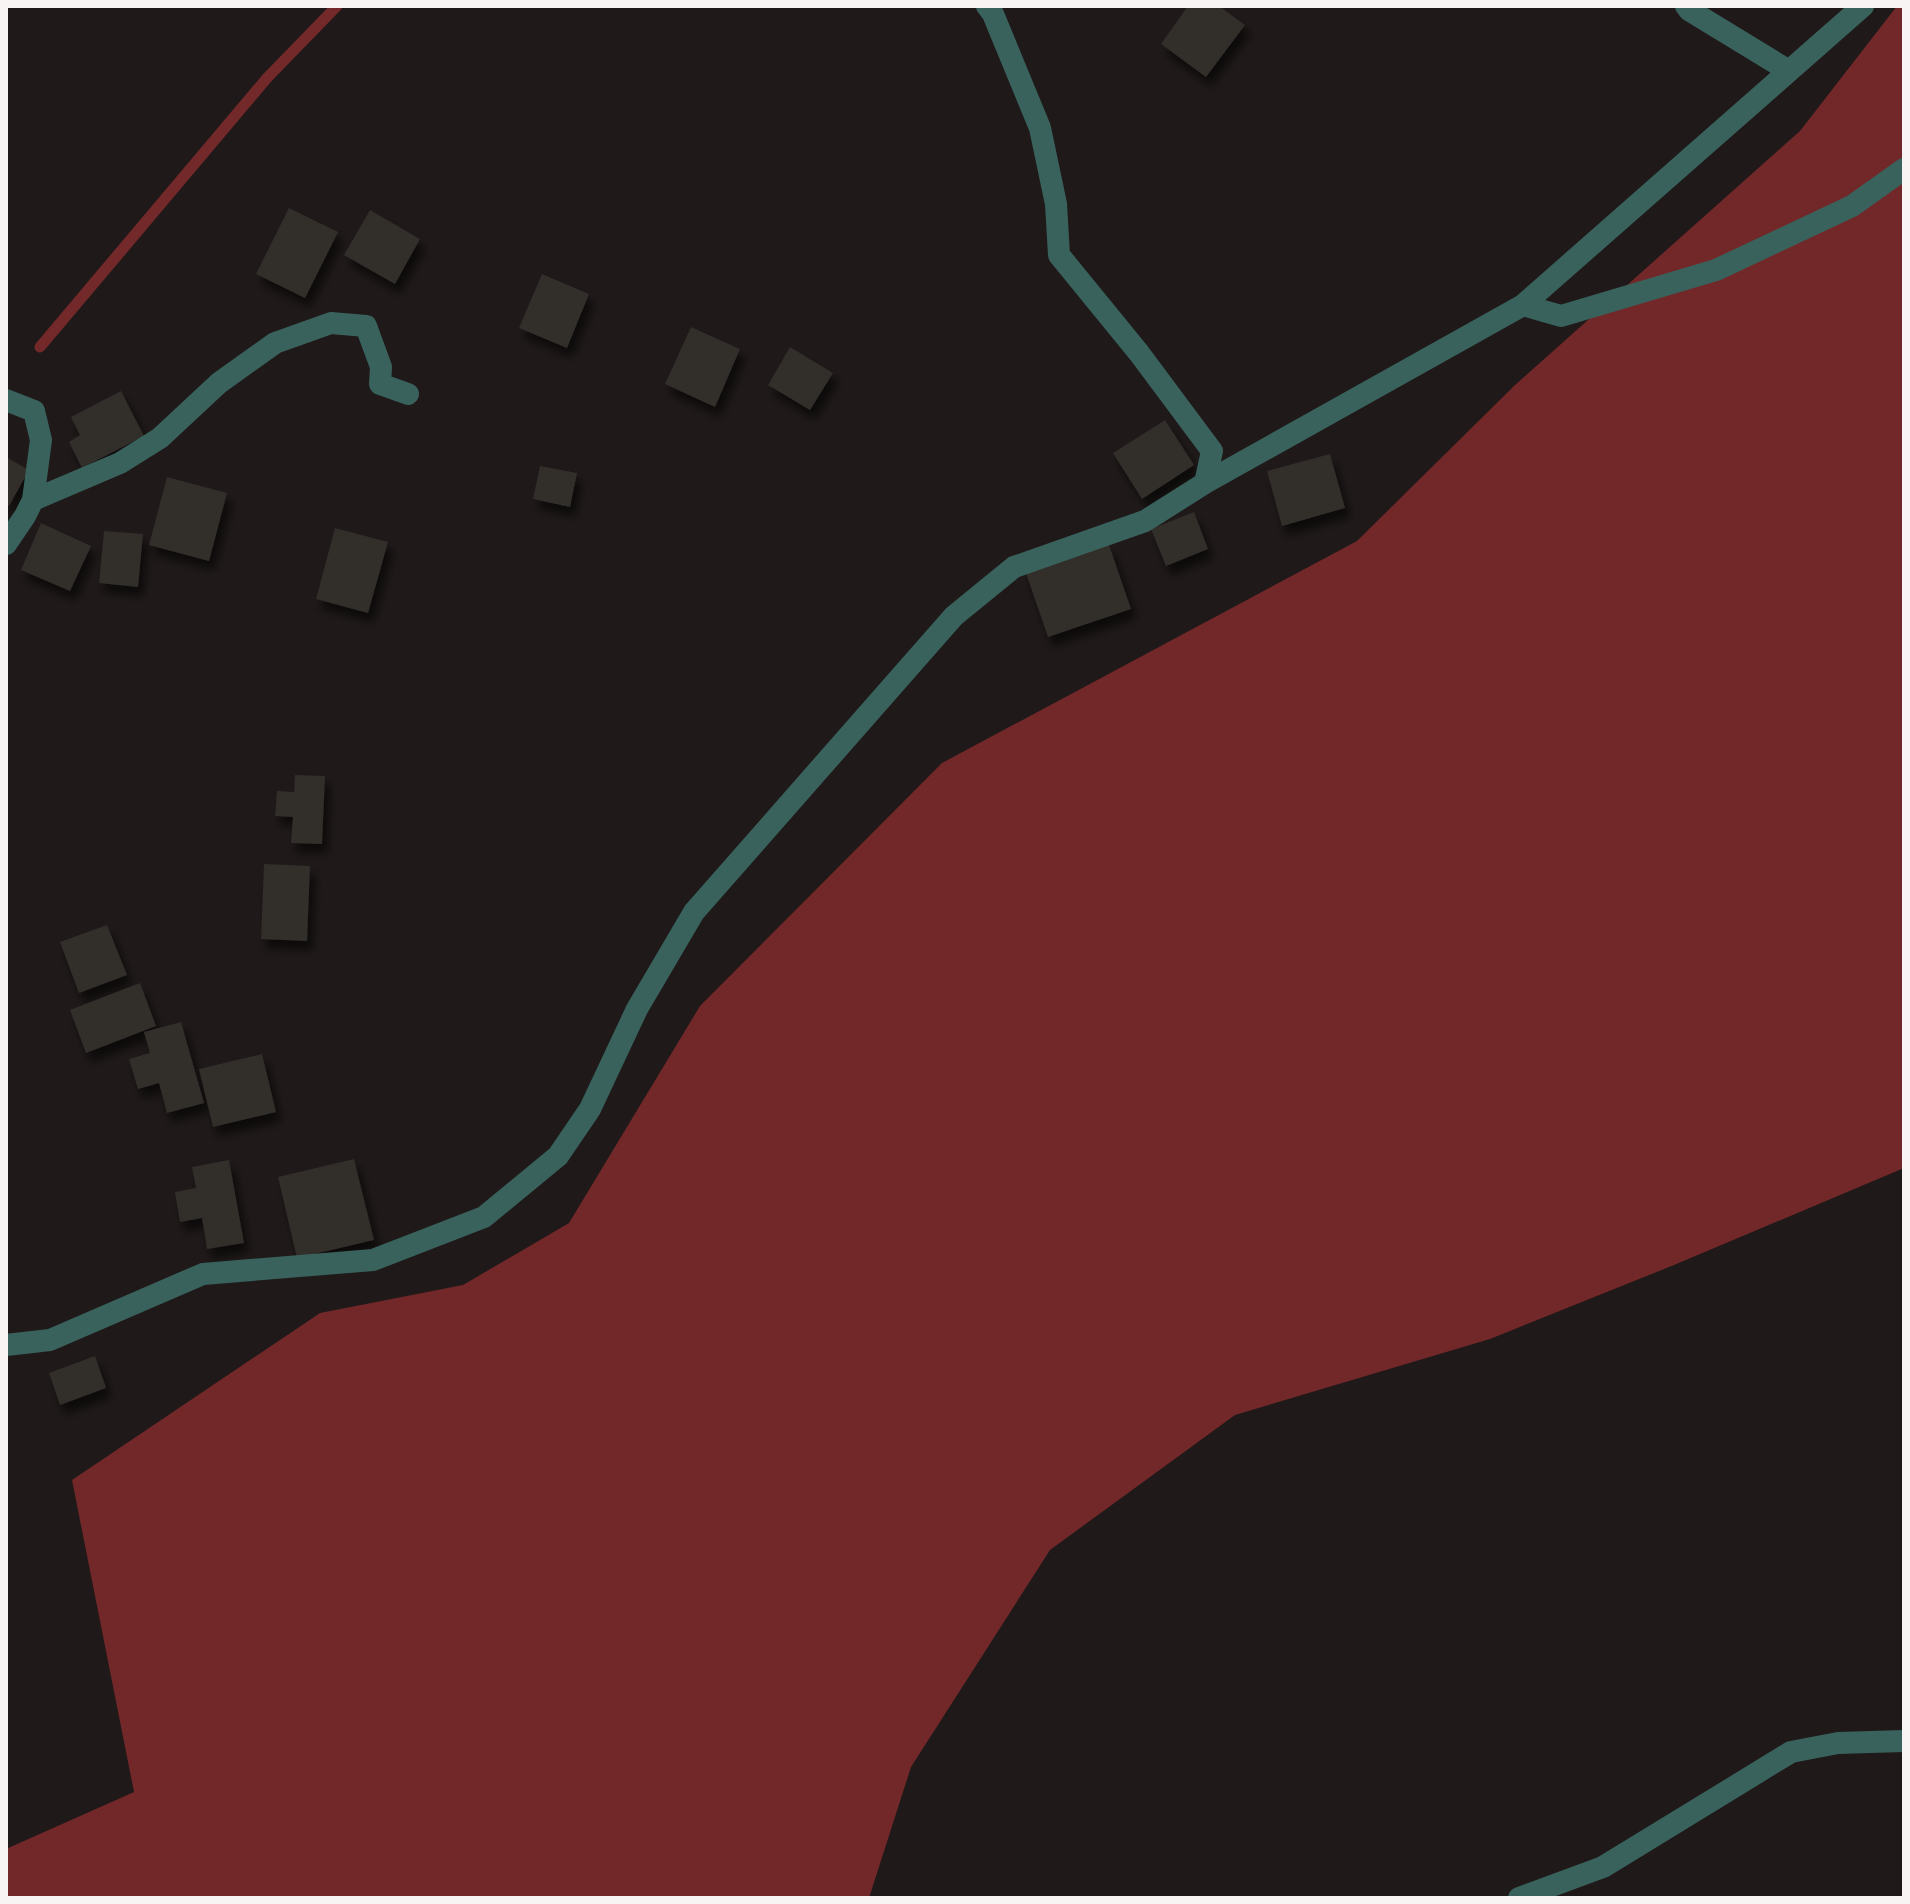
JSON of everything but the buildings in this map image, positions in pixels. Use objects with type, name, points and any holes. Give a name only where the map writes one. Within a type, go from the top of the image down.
[{"type":"street","points":[[987,6],[1040,128],[1056,204],[1059,255],[1139,353],[1212,451],[1205,483]]},
{"type":"street","points":[[1686,6],[1789,71]]},
{"type":"street","points":[[6,1345],[50,1340],[203,1274],[373,1260],[484,1217],[558,1156],[590,1109],[637,1009],[694,912],[954,616],[1014,567],[1145,521],[1205,483],[1523,305],[1863,6]]},
{"type":"street","points":[[1523,305],[1561,316],[1716,270],[1852,206],[1904,169]]},
{"type":"street","points":[[33,500],[120,463],[160,438],[219,383],[275,343],[331,323],[366,326],[381,367],[380,384],[408,394]]},
{"type":"street","points":[[6,400],[34,411],[41,440],[33,500],[6,544]]},
{"type":"street","points":[[1519,1898],[1603,1867],[1791,1752],[1838,1743],[1904,1741]]},
{"type":"shaded area","points":[[1897,6],[1904,6],[1904,1168],[1490,1339],[1235,1415],[1050,1550],[911,1767],[869,1898],[6,1898],[6,1849],[134,1792],[72,1480],[320,1313],[463,1285],[569,1223],[700,1006],[942,763],[1357,541],[1515,385],[1800,131]]},
{"type":"waterway","points":[[40,347],[267,78],[337,6]]}]
